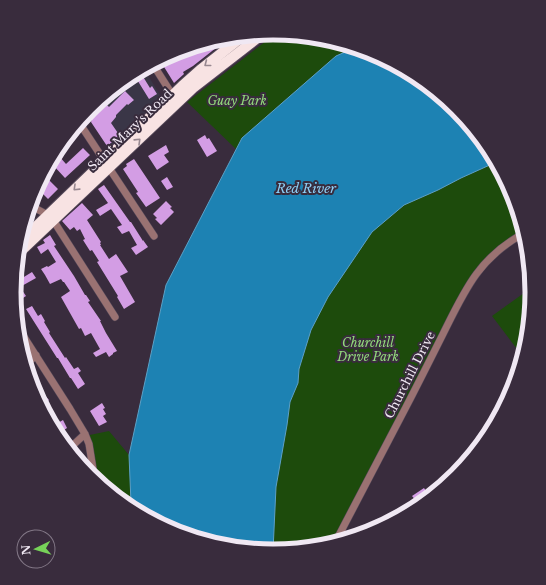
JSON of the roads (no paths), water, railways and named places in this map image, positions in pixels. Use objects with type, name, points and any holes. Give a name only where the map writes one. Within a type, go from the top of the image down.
[{"type":"highway","name":"Saint Mary's Road","points":[[25,247],[51,218],[107,164],[175,99],[198,84],[238,43]]},
{"type":"highway","name":"Saint Mary's Road","points":[[28,235],[51,218]]},
{"type":"street","points":[[156,69],[175,99]]},
{"type":"street","points":[[83,128],[154,236]]},
{"type":"street","points":[[35,208],[51,218],[115,317]]},
{"type":"street","name":"Churchill Drive","points":[[339,536],[406,408],[462,296],[477,273],[494,253],[518,237]]},
{"type":"street","points":[[26,339],[85,434],[89,444],[93,469]]},
{"type":"street","points":[[31,360],[36,355]]},
{"type":"street","points":[[73,446],[85,434]]},
{"type":"water","name":"Red River","points":[[346,52],[354,54],[384,66],[413,83],[451,114],[473,139],[490,165],[404,205],[372,232],[328,297],[311,330],[299,369],[298,383],[290,402],[276,487],[273,544],[257,544],[224,540],[192,531],[162,519],[131,500],[129,455],[166,285],[242,138],[336,56]]},
{"type":"park label","name":"Guay Park","points":[[237,101]]},
{"type":"park label","name":"Churchill Drive Park","points":[[368,350]]}]
